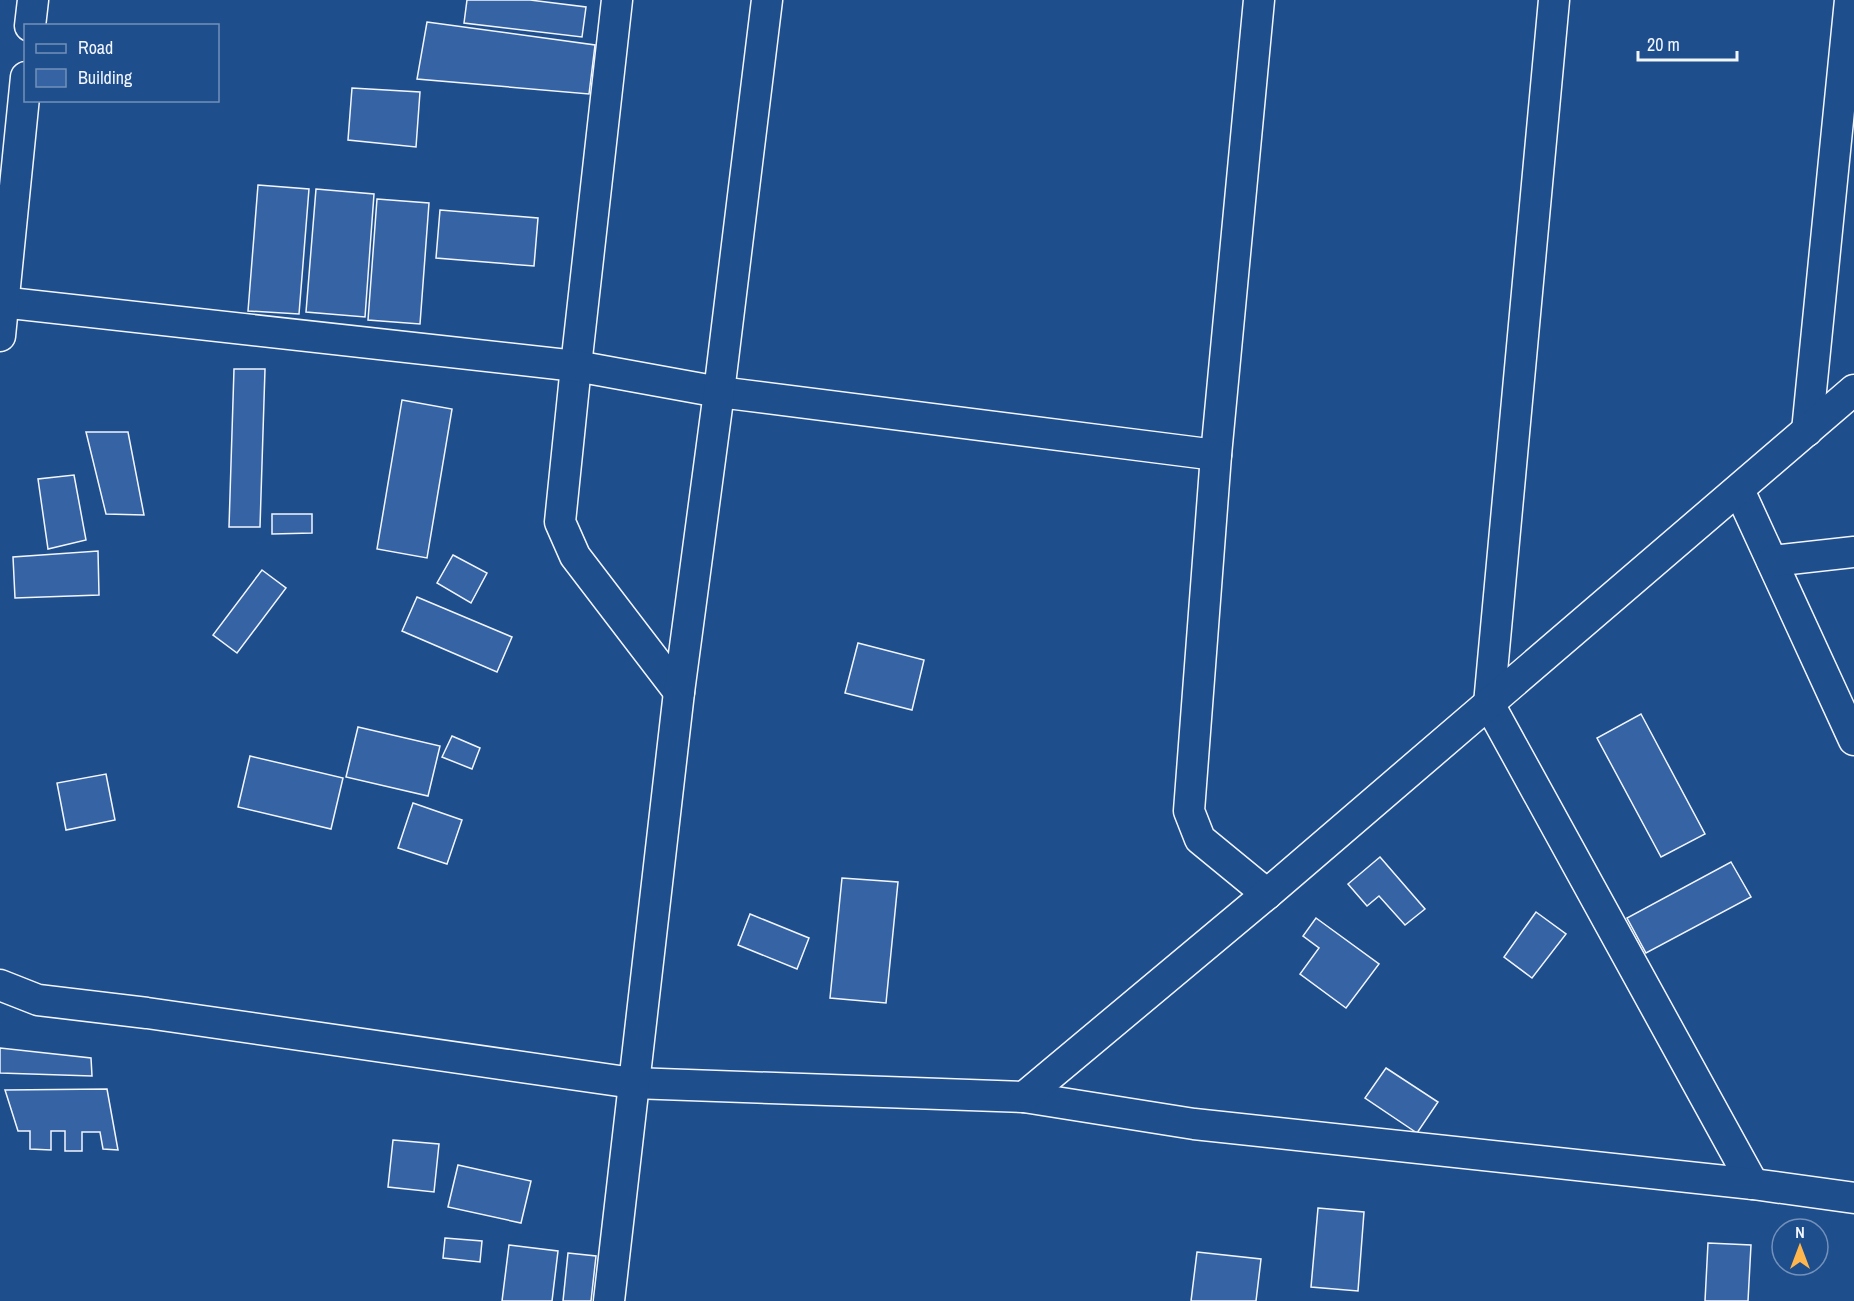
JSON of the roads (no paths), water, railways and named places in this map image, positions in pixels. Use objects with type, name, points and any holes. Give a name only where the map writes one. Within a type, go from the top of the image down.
[{"type":"street","points":[[30,24],[33,0]]},
{"type":"street","points":[[617,0],[560,522],[575,556],[679,692]]},
{"type":"street","points":[[609,1301],[679,692],[719,392],[767,0]]},
{"type":"street","points":[[1259,0],[1216,456],[1189,811],[1200,839],[1267,894]]},
{"type":"street","points":[[1554,0],[1489,704],[1753,1184]]},
{"type":"street","points":[[1807,431],[1850,0]]},
{"type":"street","points":[[0,336],[24,96]]},
{"type":"street","points":[[2,302],[576,366],[719,392],[1216,456]]},
{"type":"street","points":[[1024,1097],[1267,894],[1854,390]]},
{"type":"street","points":[[1739,490],[1854,740]]},
{"type":"street","points":[[1772,561],[1854,552]]},
{"type":"street","points":[[0,985],[38,1000],[159,1014],[633,1083],[1024,1097],[1194,1124],[1753,1184],[1854,1198]]}]
